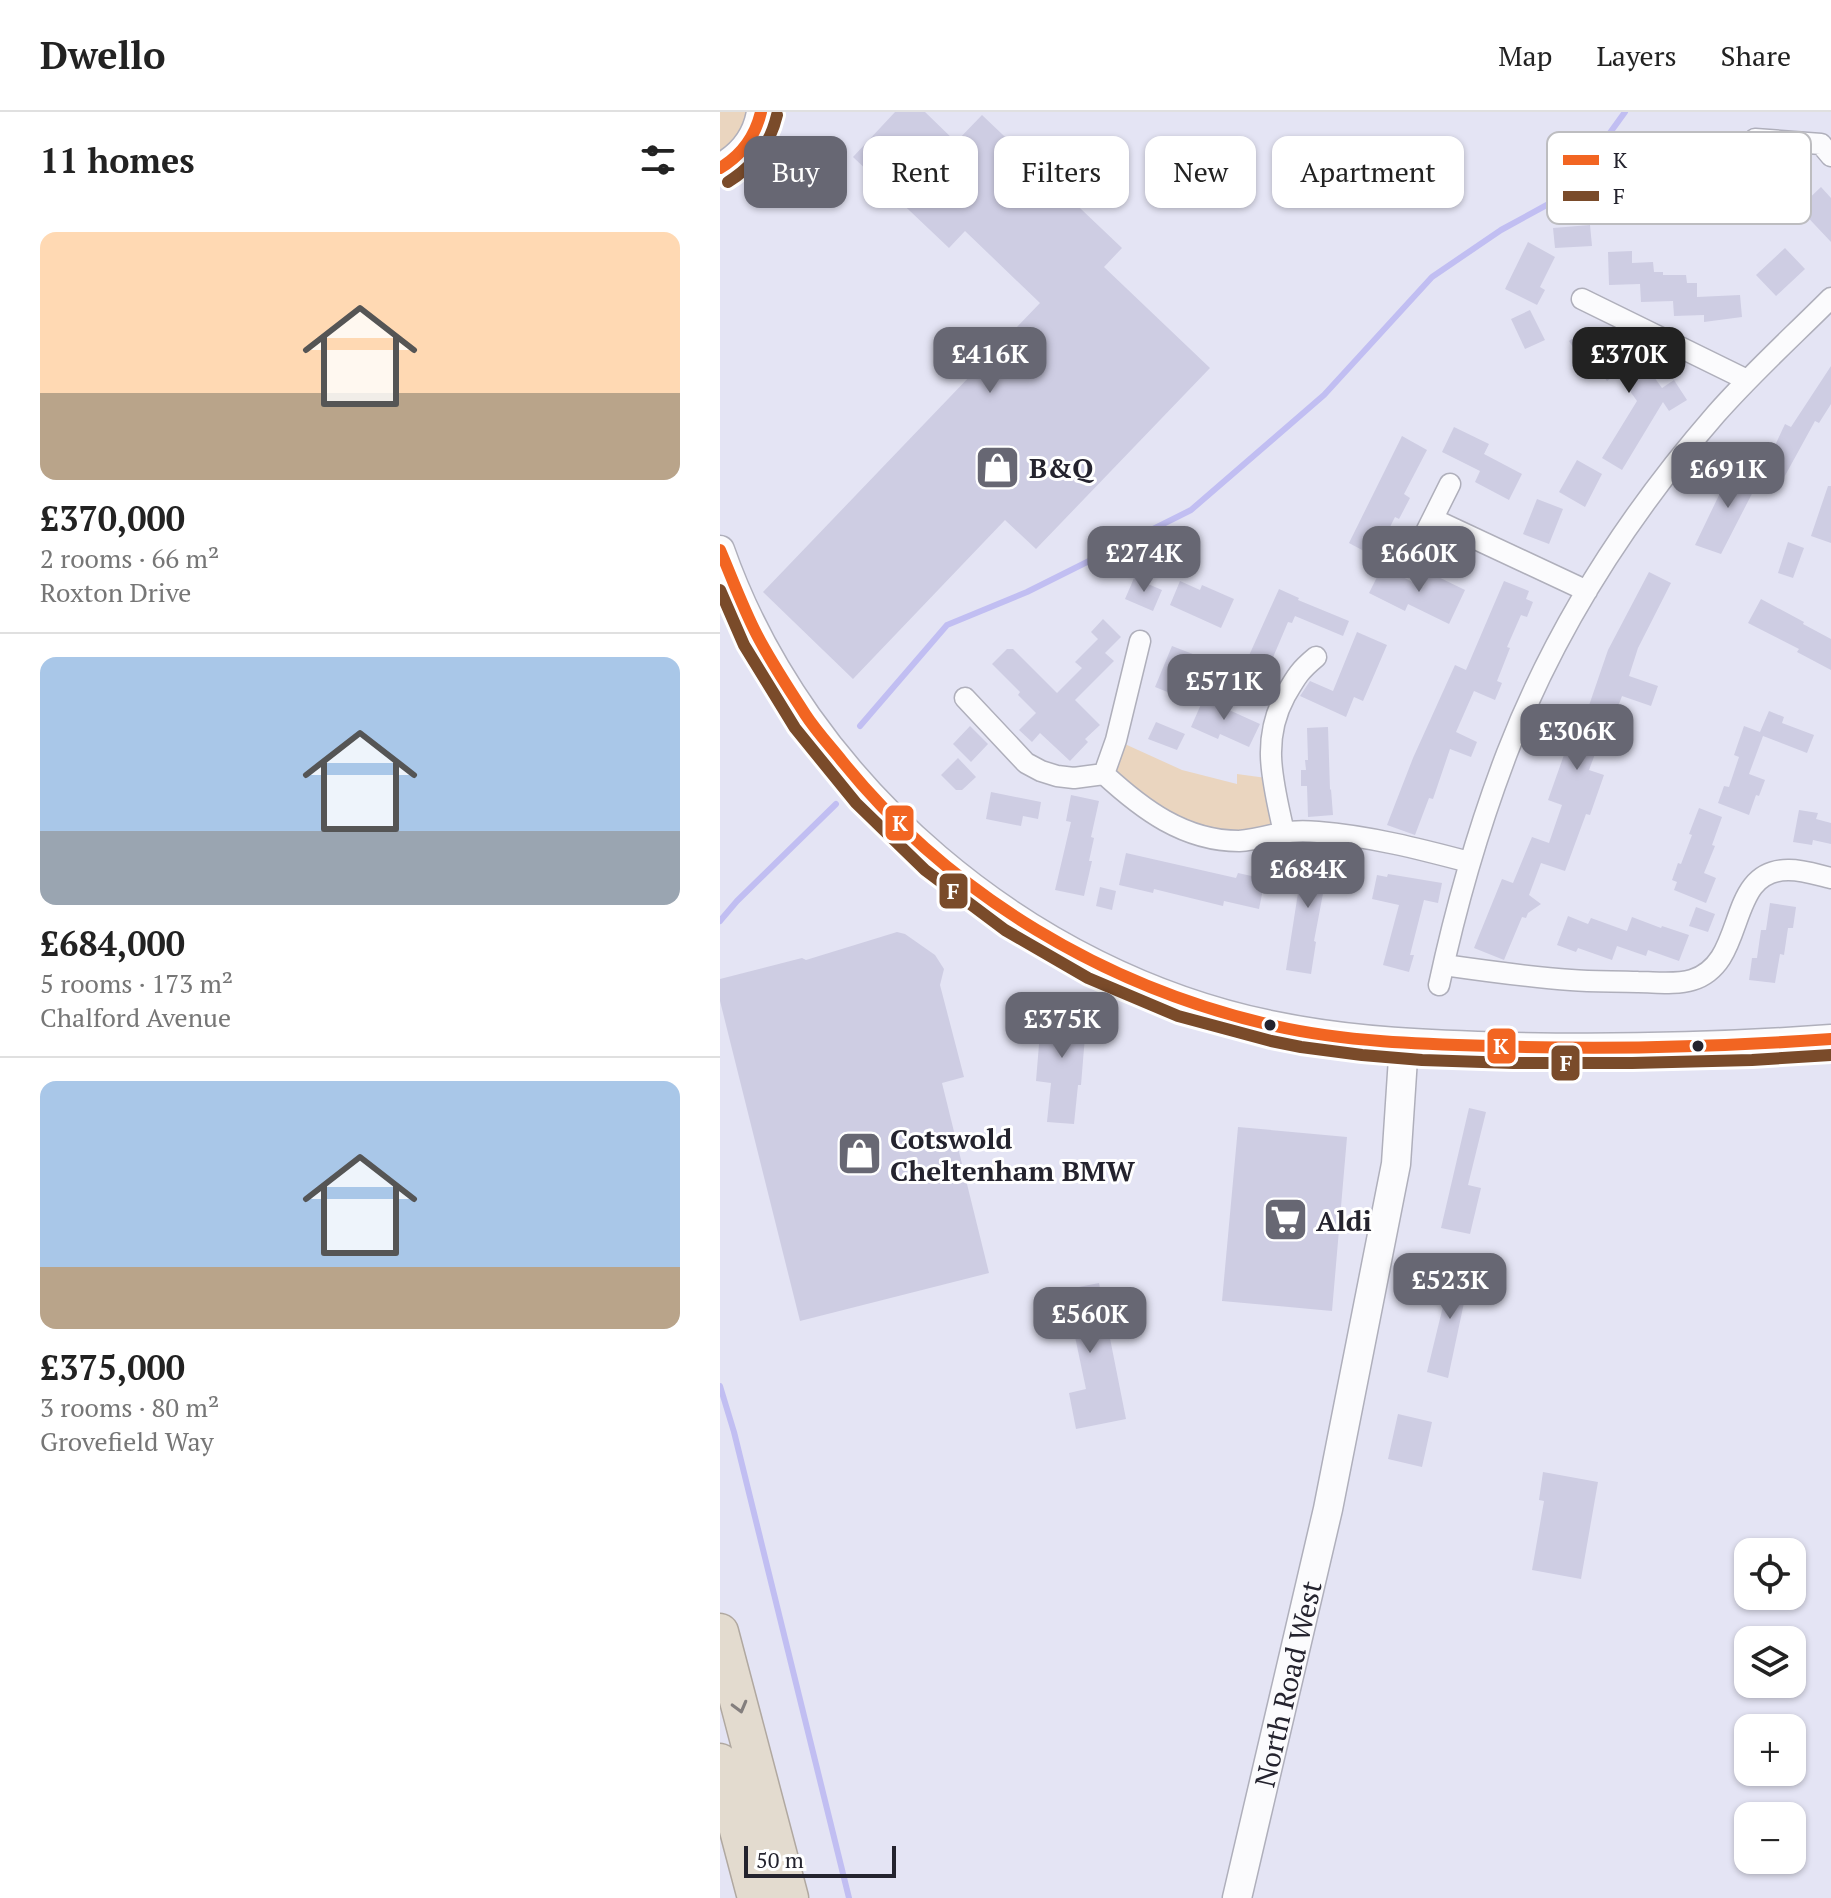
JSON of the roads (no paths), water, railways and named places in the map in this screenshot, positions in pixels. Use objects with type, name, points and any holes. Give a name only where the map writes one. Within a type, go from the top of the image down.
[{"type":"highway","points":[[720,1632],[790,1898]]},
{"type":"highway","points":[[720,1762],[756,1898]]},
{"type":"street","points":[[720,168],[749,145],[761,112]]},
{"type":"street","points":[[1439,985],[1469,862],[1508,750],[1558,643],[1587,591],[1660,482],[1717,413],[1831,298]]},
{"type":"street","points":[[1582,299],[1747,380]]},
{"type":"street","points":[[1417,550],[1450,484]]},
{"type":"street","points":[[1433,519],[1587,591]]},
{"type":"street","points":[[720,550],[742,604],[789,689],[816,729],[864,788],[912,838],[987,899],[1042,934],[1118,975],[1214,1011],[1273,1026],[1364,1040],[1613,1047],[1831,1039]]},
{"type":"street","points":[[1104,774],[1116,740],[1140,641]]},
{"type":"street","points":[[1284,833],[1273,779],[1270,750],[1272,727],[1300,670],[1316,657]]},
{"type":"street","points":[[965,698],[1026,763],[1057,776],[1074,778],[1104,774]]},
{"type":"street","points":[[1104,774],[1153,815],[1190,832],[1212,838],[1240,841],[1284,833],[1316,832],[1352,836],[1469,862]]},
{"type":"street","points":[[1444,965],[1572,981],[1685,982],[1706,974],[1721,960],[1745,899],[1759,880],[1769,874],[1789,870],[1831,878]]},
{"type":"street","name":"North Road West","points":[[1237,1898],[1328,1509],[1396,1164],[1404,1043]]},
{"type":"waterway","points":[[1611,132],[1625,112]]},
{"type":"waterway","points":[[860,726],[947,625],[1027,592],[1191,510],[1324,395],[1432,277],[1501,230],[1547,205]]},
{"type":"waterway","points":[[720,921],[836,804]]},
{"type":"waterway","points":[[720,1386],[849,1898]]},
{"type":"place","name":"B&Q","points":[[998,467]]},
{"type":"place","name":"Cotswold Cheltenham BMW","points":[[859,1154]]},
{"type":"place","name":"Aldi","points":[[1285,1220]]}]
